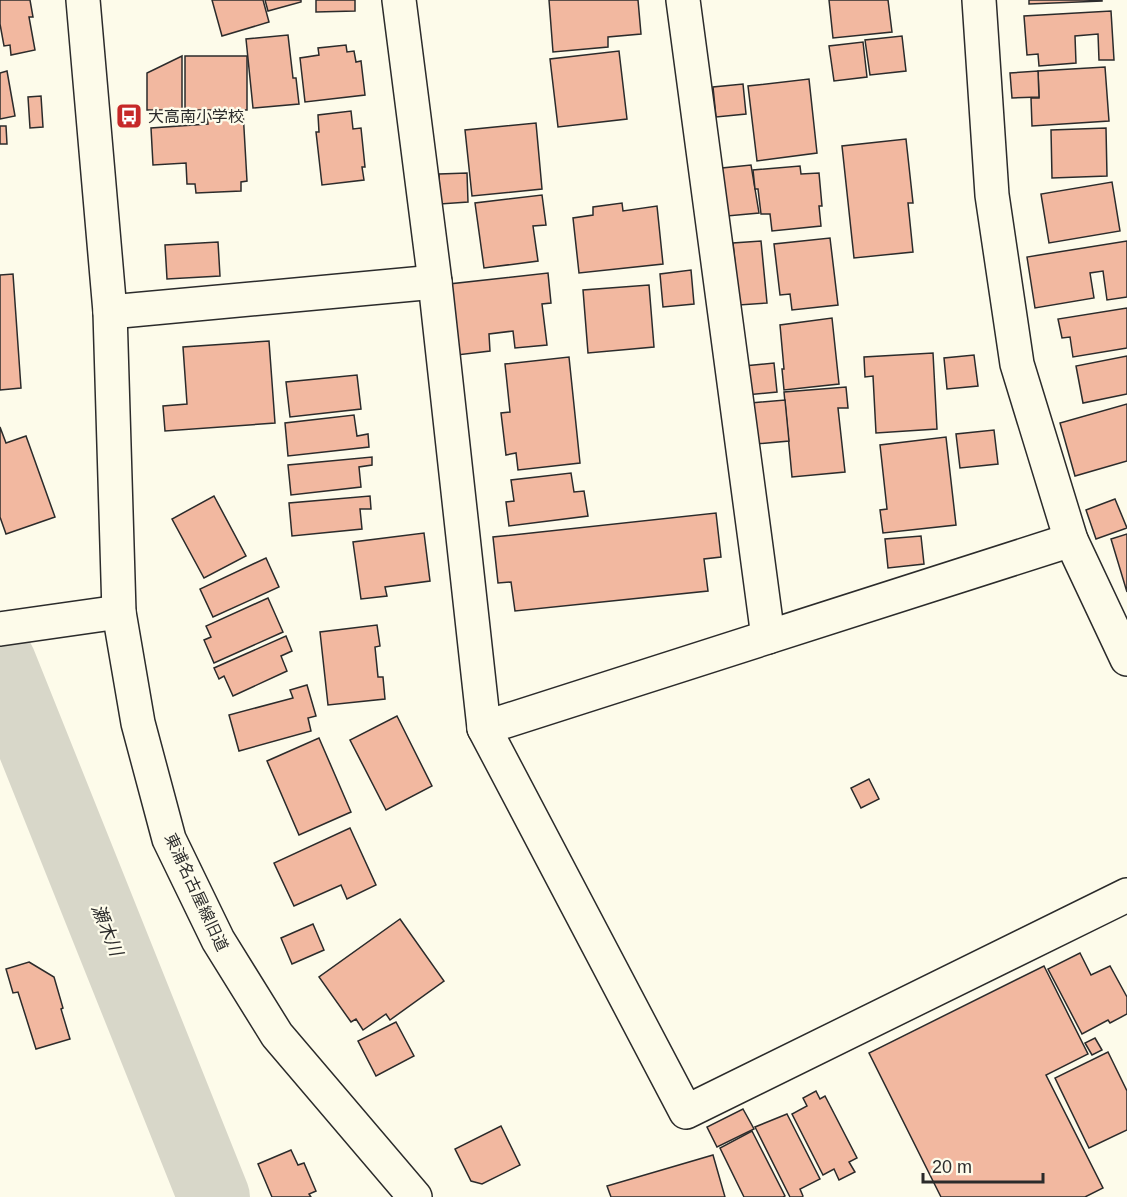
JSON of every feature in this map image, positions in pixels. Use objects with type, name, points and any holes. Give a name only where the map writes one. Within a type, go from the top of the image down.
[{"type":"street","name":"東浦名古屋線旧道","points":[[83,0],[110,312],[119,612],[138,723],[169,839],[218,940],[277,1035],[415,1197]]},
{"type":"street","points":[[399,0],[435,282],[484,728],[686,1112],[1127,895]]},
{"type":"street","points":[[683,0],[768,637]]},
{"type":"street","points":[[979,0],[992,195],[1017,363],[1071,540],[1127,658]]},
{"type":"street","points":[[110,312],[435,282]]},
{"type":"street","points":[[484,728],[1071,540]]},
{"type":"street","points":[[7,629],[119,612]]},
{"type":"building","points":[[0,0],[30,0],[33,17],[29,17],[35,50],[11,55],[10,45],[4,46],[0,24]]},
{"type":"building","points":[[212,0],[263,0],[269,22],[222,36]]},
{"type":"building","points":[[265,0],[301,0],[301,2],[268,11]]},
{"type":"building","points":[[316,0],[355,0],[355,11],[316,12]]},
{"type":"building","points":[[549,0],[638,0],[641,34],[608,37],[608,47],[553,52]]},
{"type":"building","points":[[829,0],[888,0],[892,32],[833,38]]},
{"type":"building","points":[[1029,0],[1102,0],[1102,1],[1029,4]]},
{"type":"building","points":[[1111,11],[1114,60],[1099,60],[1098,34],[1075,36],[1076,63],[1039,66],[1038,54],[1027,55],[1024,16]]},
{"type":"building","points":[[288,35],[293,78],[296,78],[299,104],[253,108],[246,39]]},
{"type":"building","points":[[902,36],[906,71],[870,75],[865,40]]},
{"type":"building","points":[[863,42],[867,77],[834,81],[829,46]]},
{"type":"building","points":[[346,45],[347,52],[354,51],[356,62],[361,61],[365,95],[305,102],[300,58],[319,55],[318,48]]},
{"type":"building","points":[[619,51],[627,119],[558,127],[550,59]]},
{"type":"building","points":[[182,56],[182,110],[147,110],[147,73]]},
{"type":"building","points":[[185,56],[247,56],[247,110],[185,110]]},
{"type":"building","points":[[1105,67],[1109,121],[1032,126],[1031,98],[1039,98],[1038,71]]},
{"type":"building","points":[[7,71],[15,116],[0,119],[0,73]]},
{"type":"building","points":[[1038,71],[1039,97],[1012,98],[1010,73]]},
{"type":"building","points":[[809,79],[817,153],[757,161],[748,86]]},
{"type":"building","points":[[743,84],[746,114],[716,117],[713,87]]},
{"type":"building","points":[[41,96],[43,127],[30,128],[28,97]]},
{"type":"building","points":[[243,111],[247,181],[241,182],[241,191],[196,193],[195,184],[187,184],[186,163],[153,165],[151,128],[208,124],[207,113]]},
{"type":"building","points":[[351,111],[353,129],[361,128],[364,180],[322,185],[316,132],[319,132],[318,115]]},
{"type":"building","points":[[536,123],[542,189],[472,196],[465,130]]},
{"type":"building","points":[[0,126],[6,126],[7,144],[0,144]]},
{"type":"building","points":[[1106,128],[1107,176],[1052,178],[1051,130]]},
{"type":"building","points":[[906,139],[913,203],[908,203],[913,252],[854,258],[842,146]]},
{"type":"building","points":[[751,165],[759,213],[727,216],[722,168]]},
{"type":"building","points":[[800,166],[801,174],[819,173],[821,226],[772,231],[770,214],[761,214],[753,170]]},
{"type":"building","points":[[467,173],[468,202],[440,204],[439,174]]},
{"type":"building","points":[[1112,182],[1120,231],[1049,243],[1041,194]]},
{"type":"building","points":[[542,195],[546,225],[533,226],[538,261],[484,268],[475,203]]},
{"type":"building","points":[[622,203],[623,211],[657,206],[663,264],[579,273],[573,218],[593,215],[593,207]]},
{"type":"building","points":[[830,238],[838,305],[792,310],[790,294],[780,295],[774,244]]},
{"type":"building","points":[[761,241],[767,303],[739,305],[733,243]]},
{"type":"building","points":[[1127,241],[1127,297],[1107,300],[1103,271],[1090,273],[1094,298],[1035,308],[1027,257]]},
{"type":"building","points":[[218,242],[220,276],[167,279],[165,245]]},
{"type":"building","points":[[691,270],[694,304],[663,307],[660,274]]},
{"type":"building","points":[[548,273],[551,303],[542,304],[547,345],[515,348],[513,331],[489,334],[490,351],[457,355],[449,284]]},
{"type":"building","points":[[13,274],[21,388],[0,390],[0,275]]},
{"type":"building","points":[[649,285],[654,347],[588,353],[583,290]]},
{"type":"building","points":[[1127,308],[1127,348],[1073,357],[1070,337],[1062,338],[1058,319]]},
{"type":"building","points":[[832,318],[839,384],[784,390],[780,325]]},
{"type":"building","points":[[269,341],[275,423],[165,431],[163,406],[187,404],[183,347]]},
{"type":"building","points":[[933,353],[937,429],[876,433],[873,376],[865,377],[864,357]]},
{"type":"building","points":[[974,355],[978,386],[947,389],[944,358]]},
{"type":"building","points":[[1127,356],[1127,394],[1083,403],[1076,366]]},
{"type":"building","points":[[569,357],[580,463],[518,470],[516,453],[506,455],[501,413],[510,412],[505,364]]},
{"type":"building","points":[[774,363],[777,392],[746,395],[744,366]]},
{"type":"building","points":[[357,375],[361,409],[290,417],[286,382]]},
{"type":"building","points":[[846,387],[848,408],[838,408],[845,472],[792,477],[784,392]]},
{"type":"building","points":[[785,400],[789,441],[755,444],[751,403]]},
{"type":"building","points":[[1127,404],[1127,461],[1075,476],[1060,423]]},
{"type":"building","points":[[354,415],[357,436],[368,434],[369,447],[288,456],[285,423]]},
{"type":"building","points":[[0,427],[6,443],[26,436],[55,517],[6,534],[0,517]]},
{"type":"building","points":[[994,430],[998,464],[960,468],[956,434]]},
{"type":"building","points":[[946,437],[956,525],[883,533],[880,510],[887,509],[880,445]]},
{"type":"building","points":[[372,457],[372,465],[359,467],[361,487],[291,495],[288,465]]},
{"type":"building","points":[[571,473],[574,492],[584,491],[588,516],[509,526],[506,502],[514,501],[511,480]]},
{"type":"building","points":[[214,496],[246,556],[204,578],[172,519]]},
{"type":"building","points":[[370,496],[371,509],[360,509],[362,529],[292,536],[289,503]]},
{"type":"building","points":[[1115,499],[1127,528],[1096,539],[1086,510]]},
{"type":"building","points":[[716,513],[721,557],[704,559],[708,591],[515,611],[511,582],[498,583],[493,537]]},
{"type":"building","points":[[424,533],[430,581],[385,587],[387,596],[361,599],[353,542]]},
{"type":"building","points":[[1127,534],[1127,592],[1111,539]]},
{"type":"building","points":[[921,536],[924,564],[888,568],[885,539]]},
{"type":"building","points":[[266,558],[279,587],[213,617],[200,589]]},
{"type":"building","points":[[268,598],[283,632],[214,663],[204,640],[211,637],[206,626]]},
{"type":"building","points":[[377,625],[380,646],[375,647],[378,677],[383,677],[385,699],[328,705],[320,632]]},
{"type":"building","points":[[286,636],[292,651],[281,656],[287,671],[233,696],[224,676],[219,679],[214,668]]},
{"type":"building","points":[[307,685],[316,716],[308,718],[311,731],[239,751],[229,715],[293,698],[290,690]]},
{"type":"building","points":[[397,716],[432,786],[386,810],[350,740]]},
{"type":"building","points":[[319,738],[351,812],[299,835],[267,761]]},
{"type":"building","points":[[869,779],[879,799],[861,808],[851,788]]},
{"type":"building","points":[[350,828],[376,885],[347,899],[341,885],[294,906],[274,863]]},
{"type":"building","points":[[400,919],[444,981],[390,1020],[386,1014],[363,1030],[356,1019],[351,1022],[319,977]]},
{"type":"building","points":[[313,924],[324,950],[292,964],[281,938]]},
{"type":"building","points":[[1080,953],[1091,975],[1110,966],[1127,997],[1127,1014],[1110,1023],[1108,1020],[1082,1034],[1048,969]]},
{"type":"building","points":[[29,962],[54,977],[70,1039],[36,1049],[18,992],[13,993],[6,969]]},
{"type":"building","points":[[1044,966],[1088,1054],[1046,1075],[1103,1188],[1085,1197],[941,1197],[869,1053]]},
{"type":"building","points":[[396,1022],[414,1056],[376,1076],[358,1041]]},
{"type":"building","points":[[1095,1038],[1102,1050],[1092,1055],[1085,1043]]},
{"type":"building","points":[[1108,1052],[1127,1091],[1127,1130],[1089,1148],[1055,1078]]},
{"type":"building","points":[[816,1091],[820,1099],[825,1096],[857,1158],[849,1162],[855,1172],[839,1180],[834,1169],[823,1175],[792,1114],[807,1106],[803,1098]]},
{"type":"building","points":[[743,1109],[754,1129],[717,1147],[707,1127]]},
{"type":"building","points":[[787,1114],[820,1179],[800,1189],[802,1197],[790,1197],[755,1127]]},
{"type":"building","points":[[501,1126],[520,1165],[482,1184],[471,1181],[455,1149]]},
{"type":"building","points":[[752,1131],[785,1196],[783,1197],[744,1197],[720,1148]]},
{"type":"building","points":[[291,1150],[298,1165],[304,1163],[316,1191],[309,1194],[311,1197],[272,1197],[258,1164]]},
{"type":"building","points":[[713,1155],[725,1197],[611,1197],[607,1186]]},
{"type":"waterway","name":"瀬木川","points":[[0,662],[214,1197]]},
{"type":"place","name":"大高南小学校","points":[[129,116]]}]
